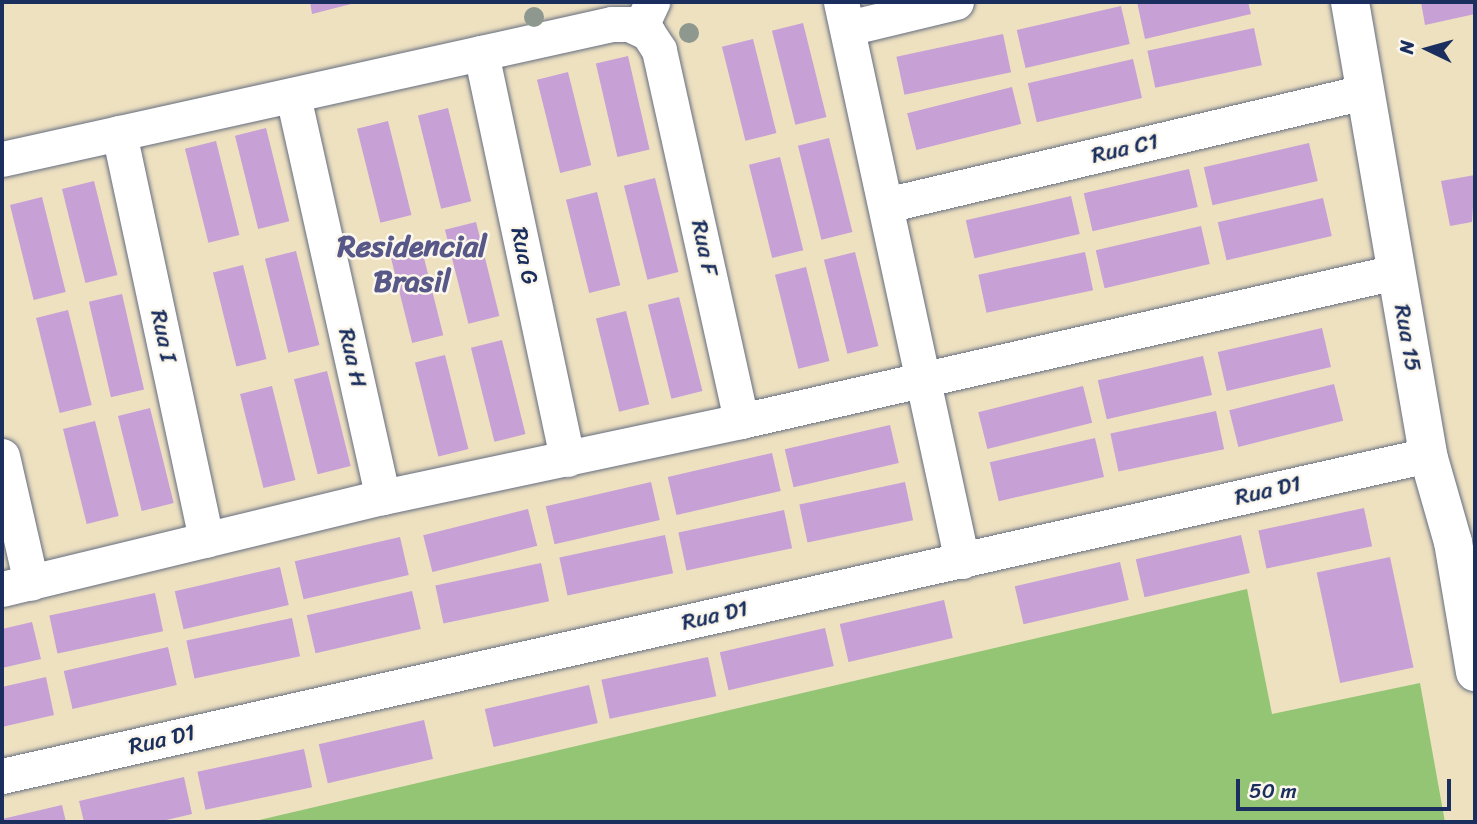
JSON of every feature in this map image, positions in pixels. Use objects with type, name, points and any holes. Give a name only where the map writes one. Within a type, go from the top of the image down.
[{"type":"main road","name":"Rua 15","points":[[1350,2],[1428,455],[1453,542],[1475,673]]},
{"type":"street","points":[[956,2],[844,15],[962,561]]},
{"type":"street","points":[[2,159],[612,24],[629,24],[646,15]]},
{"type":"street","name":"Rua F","points":[[646,15],[666,75],[741,421]]},
{"type":"street","name":"Rua G","points":[[481,53],[567,459]]},
{"type":"street","name":"Rua C1","points":[[886,205],[1365,92]]},
{"type":"street","name":"Rua H","points":[[293,96],[383,497]]},
{"type":"street","name":"Rua I","points":[[119,133],[206,540]]},
{"type":"street","points":[[2,456],[17,586],[383,497],[741,421],[1395,272]]},
{"type":"street","name":"Rua D1","points":[[2,776],[1428,455]]},
{"type":"green space","points":[[1247,589],[1272,714],[1420,683],[1445,822],[251,822]]},
{"type":"building","points":[[310,2],[355,2],[355,3],[312,14]]},
{"type":"building","points":[[1137,2],[1248,2],[1251,14],[1145,39]]},
{"type":"building","points":[[1421,2],[1475,2],[1475,14],[1425,25]]},
{"type":"building","points":[[1121,6],[1130,44],[1026,68],[1017,30]]},
{"type":"building","points":[[803,23],[826,117],[795,125],[772,31]]},
{"type":"building","points":[[1254,28],[1262,65],[1155,88],[1147,51]]},
{"type":"building","points":[[1003,34],[1011,72],[904,95],[896,57]]},
{"type":"building","points":[[753,39],[776,133],[745,141],[722,47]]},
{"type":"building","points":[[628,56],[650,150],[617,157],[596,63]]},
{"type":"building","points":[[1133,59],[1142,98],[1037,122],[1028,83]]},
{"type":"building","points":[[568,72],[591,165],[560,173],[537,80]]},
{"type":"building","points":[[1012,87],[1021,124],[916,150],[907,113]]},
{"type":"building","points":[[448,108],[471,201],[441,209],[418,115]]},
{"type":"building","points":[[388,121],[411,215],[380,223],[357,129]]},
{"type":"building","points":[[266,128],[289,221],[258,229],[235,136]]},
{"type":"building","points":[[829,138],[852,232],[821,240],[798,146]]},
{"type":"building","points":[[216,141],[239,235],[208,243],[185,149]]},
{"type":"building","points":[[1309,143],[1318,181],[1213,205],[1204,167]]},
{"type":"building","points":[[780,157],[803,250],[772,258],[749,165]]},
{"type":"building","points":[[1189,169],[1198,207],[1093,231],[1084,193]]},
{"type":"building","points":[[1475,175],[1472,222],[1450,226],[1441,181]]},
{"type":"building","points":[[655,178],[678,272],[647,280],[624,186]]},
{"type":"building","points":[[94,181],[117,275],[85,283],[62,189]]},
{"type":"building","points":[[597,192],[620,285],[589,293],[566,200]]},
{"type":"building","points":[[1071,196],[1080,234],[975,258],[966,220]]},
{"type":"building","points":[[42,197],[66,292],[34,300],[10,205]]},
{"type":"building","points":[[1323,198],[1332,236],[1227,260],[1218,222]]},
{"type":"building","points":[[476,222],[499,316],[468,324],[445,230]]},
{"type":"building","points":[[1201,226],[1210,264],[1105,288],[1096,250]]},
{"type":"building","points":[[420,242],[443,335],[412,343],[389,250]]},
{"type":"building","points":[[296,251],[319,345],[288,353],[265,259]]},
{"type":"building","points":[[855,252],[878,346],[847,354],[824,260]]},
{"type":"building","points":[[1085,252],[1093,290],[986,313],[978,275]]},
{"type":"building","points":[[243,265],[266,359],[236,367],[213,272]]},
{"type":"building","points":[[806,267],[829,361],[798,369],[775,275]]},
{"type":"building","points":[[122,294],[144,389],[111,397],[89,302]]},
{"type":"building","points":[[679,297],[702,391],[671,399],[648,305]]},
{"type":"building","points":[[68,310],[92,405],[60,413],[36,318]]},
{"type":"building","points":[[626,311],[649,404],[619,412],[596,318]]},
{"type":"building","points":[[1322,328],[1331,367],[1227,391],[1218,352]]},
{"type":"building","points":[[502,340],[525,434],[494,442],[471,348]]},
{"type":"building","points":[[445,355],[468,449],[438,457],[415,362]]},
{"type":"building","points":[[1203,356],[1212,395],[1107,419],[1098,380]]},
{"type":"building","points":[[327,371],[351,466],[318,474],[294,379]]},
{"type":"building","points":[[1334,384],[1343,421],[1238,447],[1229,410]]},
{"type":"building","points":[[272,386],[295,480],[263,488],[240,394]]},
{"type":"building","points":[[1083,386],[1092,423],[987,449],[978,412]]},
{"type":"building","points":[[150,408],[174,503],[142,511],[118,416]]},
{"type":"building","points":[[1216,411],[1224,449],[1118,472],[1110,433]]},
{"type":"building","points":[[95,421],[119,516],[87,524],[63,429]]},
{"type":"building","points":[[890,425],[899,463],[794,487],[785,449]]},
{"type":"building","points":[[1095,438],[1104,477],[999,501],[990,462]]},
{"type":"building","points":[[772,453],[781,491],[677,515],[668,477]]},
{"type":"building","points":[[651,482],[660,520],[555,544],[546,506]]},
{"type":"building","points":[[905,482],[913,520],[807,543],[799,504]]},
{"type":"building","points":[[1364,508],[1372,546],[1266,569],[1258,530]]},
{"type":"building","points":[[528,509],[537,546],[432,572],[423,535]]},
{"type":"building","points":[[784,510],[792,548],[686,571],[678,532]]},
{"type":"building","points":[[665,535],[673,573],[567,596],[559,557]]},
{"type":"building","points":[[1241,535],[1250,573],[1145,597],[1136,559]]},
{"type":"building","points":[[400,537],[409,575],[304,599],[295,561]]},
{"type":"building","points":[[1390,557],[1413,668],[1340,683],[1317,573]]},
{"type":"building","points":[[1120,562],[1129,600],[1024,624],[1015,586]]},
{"type":"building","points":[[541,563],[549,601],[443,624],[435,585]]},
{"type":"building","points":[[280,567],[289,605],[184,629],[175,591]]},
{"type":"building","points":[[412,591],[421,629],[316,653],[307,615]]},
{"type":"building","points":[[155,593],[163,631],[57,654],[49,615]]},
{"type":"building","points":[[944,600],[953,638],[849,662],[840,624]]},
{"type":"building","points":[[292,618],[300,656],[194,679],[186,640]]},
{"type":"building","points":[[32,622],[41,659],[2,668],[2,629]]},
{"type":"building","points":[[825,628],[834,666],[729,690],[720,652]]},
{"type":"building","points":[[168,647],[177,685],[73,709],[64,671]]},
{"type":"building","points":[[708,657],[716,696],[610,719],[601,680]]},
{"type":"building","points":[[46,677],[54,715],[2,727],[2,687]]},
{"type":"building","points":[[589,685],[598,723],[494,747],[485,709]]},
{"type":"building","points":[[424,720],[433,759],[328,783],[319,744]]},
{"type":"building","points":[[304,749],[312,787],[205,810],[197,772]]},
{"type":"building","points":[[184,777],[192,814],[158,822],[84,822],[79,801]]},
{"type":"building","points":[[62,805],[66,822],[2,822],[2,819]]},
{"type":"district","name":"Residencial Brasil","points":[[412,263]]}]
